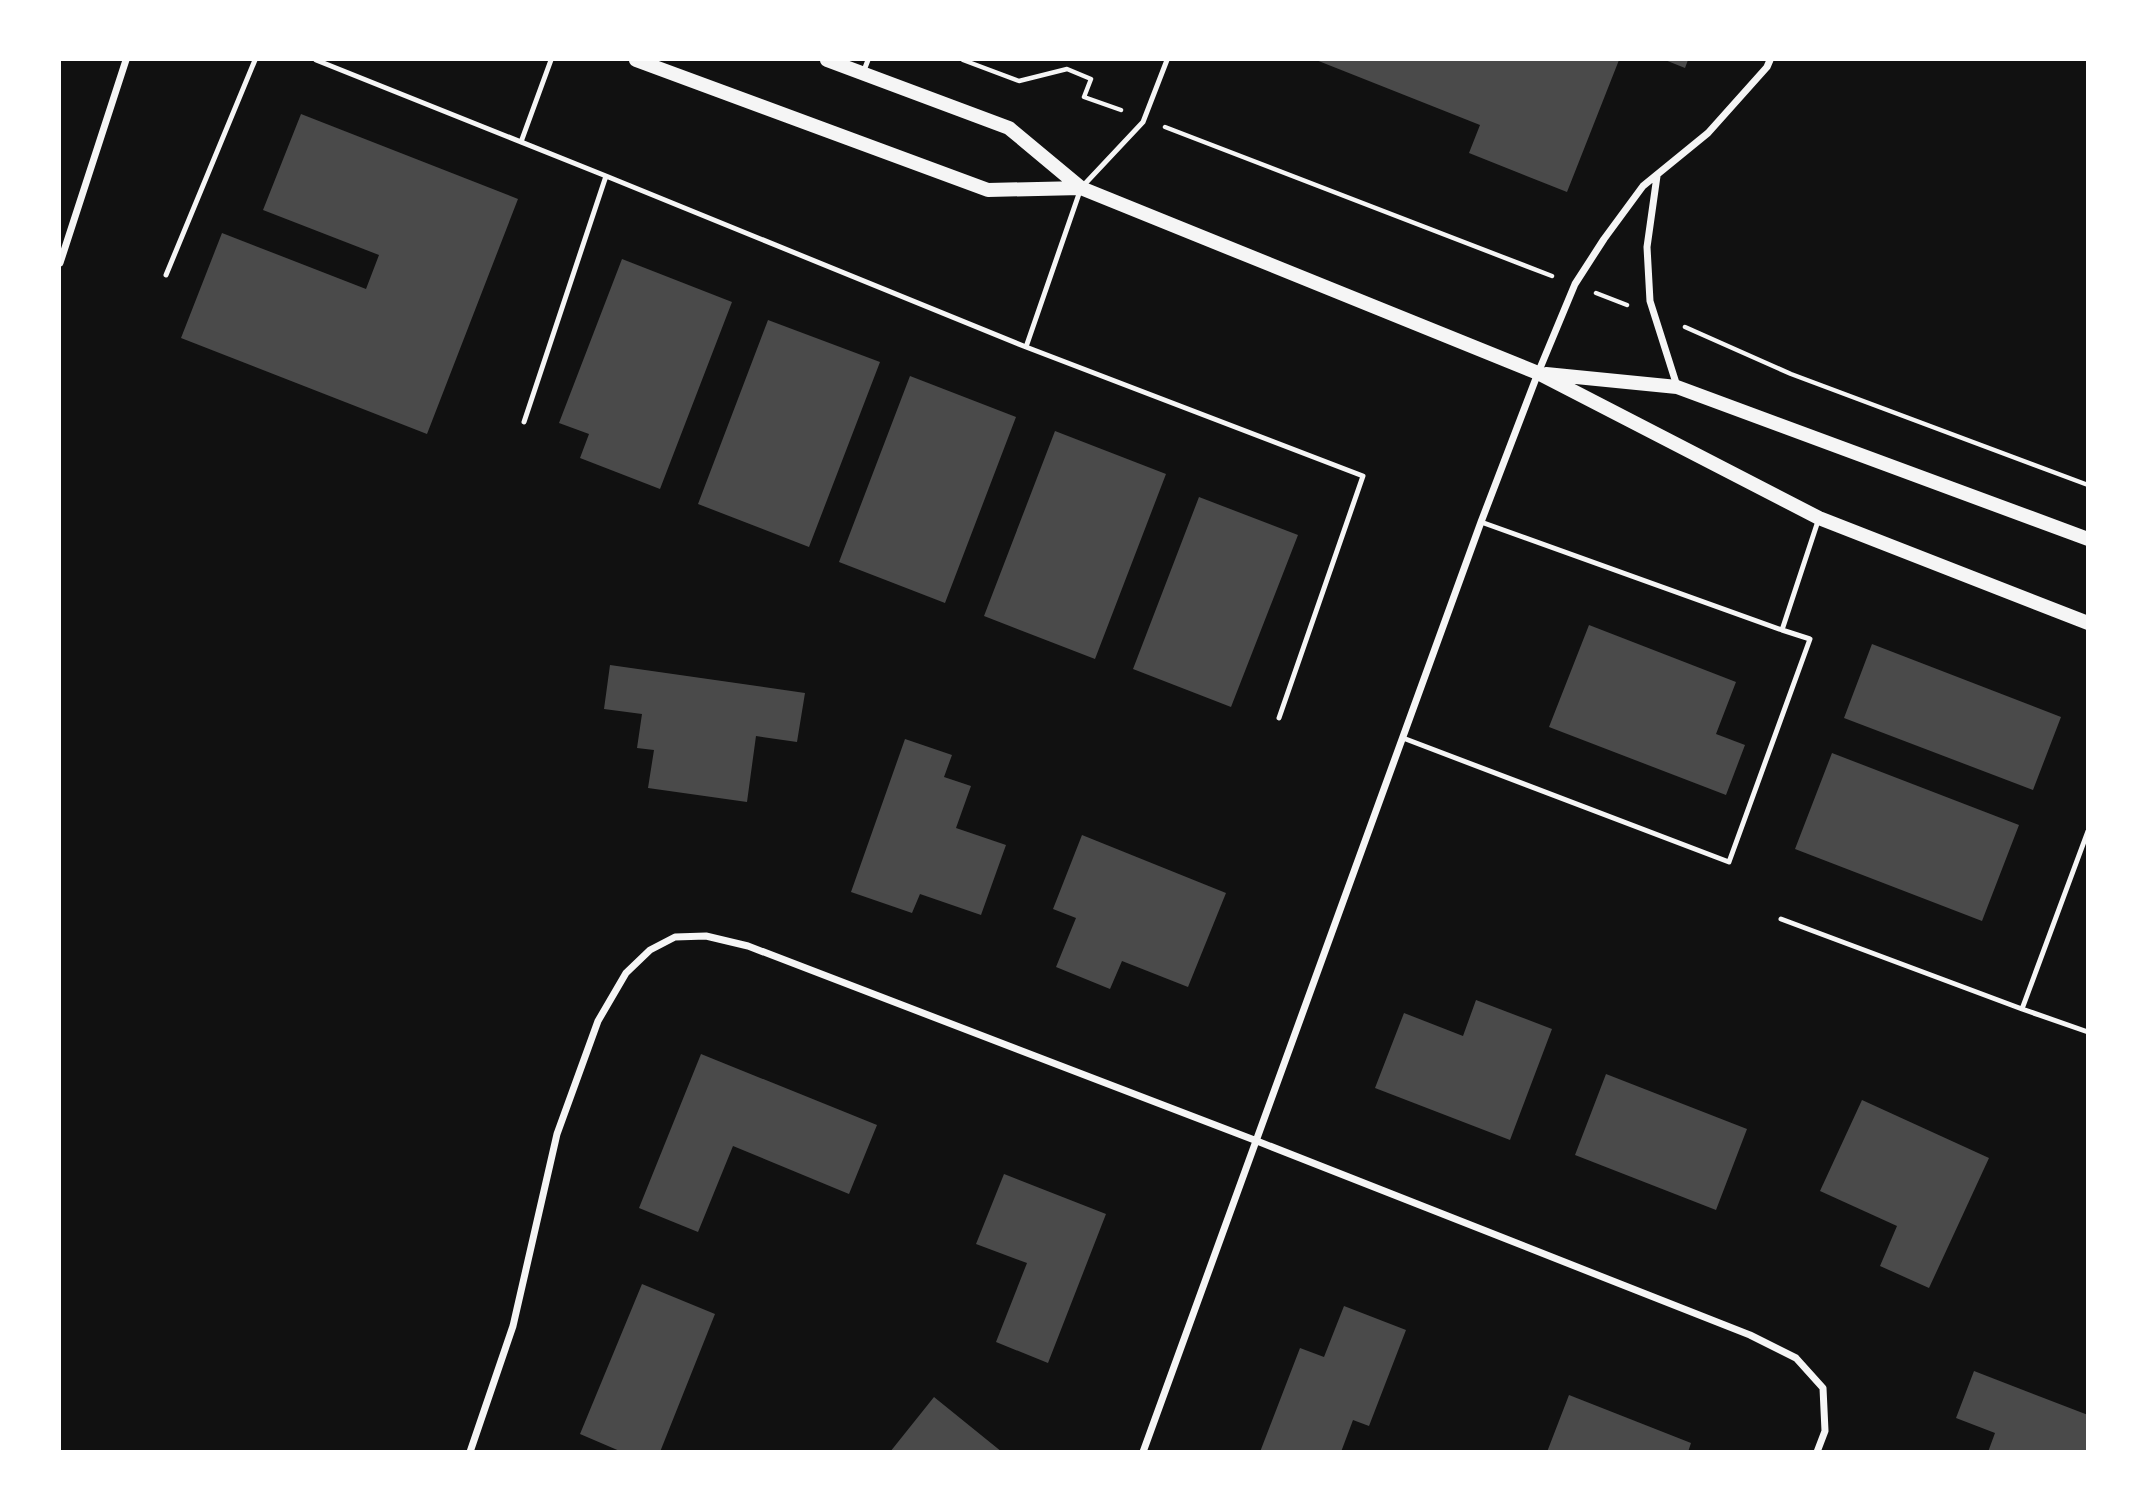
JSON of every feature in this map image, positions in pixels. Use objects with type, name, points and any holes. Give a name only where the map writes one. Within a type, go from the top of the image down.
[{"type":"main road","points":[[636,60],[988,190],[1081,188]]},
{"type":"main road","points":[[827,60],[866,66],[1009,128],[1081,188],[1538,373],[1819,518],[2088,623]]},
{"type":"main road","points":[[1538,373],[1677,387],[2088,539]]},
{"type":"street","points":[[60,263],[126,60]]},
{"type":"street","points":[[1143,1451],[1481,522],[1575,284],[1643,186],[1708,133],[1767,67],[1770,60]]},
{"type":"street","points":[[1657,175],[1647,247],[1650,301],[1677,387]]},
{"type":"street","points":[[470,1451],[513,1326],[557,1134],[598,1021],[626,972],[650,950],[675,937],[706,936],[748,946],[1257,1141],[1750,1335],[1796,1359],[1822,1388],[1825,1431],[1817,1451]]},
{"type":"lane","points":[[166,275],[255,60]]},
{"type":"lane","points":[[316,60],[1026,347],[1363,476],[1279,718]]},
{"type":"lane","points":[[522,142],[551,60]]},
{"type":"lane","points":[[1026,347],[1081,188],[1144,119],[1167,60]]},
{"type":"lane","points":[[524,422],[606,176]]},
{"type":"lane","points":[[1782,630],[1819,518]]},
{"type":"lane","points":[[1403,738],[1729,862],[1810,639],[1481,522]]},
{"type":"lane","points":[[2022,1009],[2088,831]]},
{"type":"lane","points":[[1781,919],[2088,1032]]},
{"type":"path","points":[[963,60],[1019,81],[1067,69],[1091,79],[1084,97],[1700,332],[1791,374],[2088,485]]},
{"type":"building","points":[[1316,60],[1619,60],[1567,192],[1469,153],[1480,125]]},
{"type":"building","points":[[1665,60],[1688,60],[1685,68]]},
{"type":"building","points":[[301,114],[518,199],[427,434],[181,338],[222,233],[366,289],[379,255],[263,210]]},
{"type":"building","points":[[622,259],[732,302],[660,489],[580,458],[589,434],[559,423]]},
{"type":"building","points":[[768,320],[880,362],[809,547],[698,504]]},
{"type":"building","points":[[910,376],[1016,417],[945,603],[839,562]]},
{"type":"building","points":[[1055,431],[1166,474],[1095,659],[984,616]]},
{"type":"building","points":[[1199,497],[1298,535],[1231,707],[1133,669]]},
{"type":"building","points":[[1589,625],[1736,682],[1716,734],[1745,745],[1726,795],[1549,727]]},
{"type":"building","points":[[1872,644],[2061,717],[2033,790],[1844,718]]},
{"type":"building","points":[[610,665],[805,693],[797,742],[756,736],[747,802],[648,788],[654,750],[637,748],[642,714],[604,709]]},
{"type":"building","points":[[905,739],[952,755],[944,777],[971,786],[956,828],[1006,845],[981,915],[920,894],[912,913],[851,892]]},
{"type":"building","points":[[1832,753],[2019,825],[1982,921],[1795,849]]},
{"type":"building","points":[[1082,835],[1226,893],[1188,987],[1122,961],[1110,989],[1056,967],[1076,918],[1053,909]]},
{"type":"building","points":[[1476,1000],[1552,1029],[1510,1140],[1375,1088],[1404,1013],[1463,1036]]},
{"type":"building","points":[[701,1054],[877,1125],[849,1194],[733,1146],[698,1232],[639,1208]]},
{"type":"building","points":[[1606,1074],[1747,1129],[1716,1210],[1575,1155]]},
{"type":"building","points":[[1862,1100],[1989,1158],[1929,1288],[1880,1266],[1897,1226],[1820,1191]]},
{"type":"building","points":[[1004,1174],[1106,1214],[1048,1363],[996,1342],[1027,1263],[976,1244]]},
{"type":"building","points":[[642,1284],[715,1314],[660,1452],[622,1452],[580,1434]]},
{"type":"building","points":[[1344,1306],[1406,1330],[1369,1426],[1353,1420],[1341,1452],[1260,1452],[1300,1348],[1324,1357]]},
{"type":"building","points":[[1974,1371],[2088,1415],[2088,1452],[1988,1452],[1995,1433],[1956,1418]]},
{"type":"building","points":[[1569,1395],[1691,1443],[1688,1452],[1547,1452]]},
{"type":"building","points":[[934,1397],[1002,1452],[890,1452]]}]
